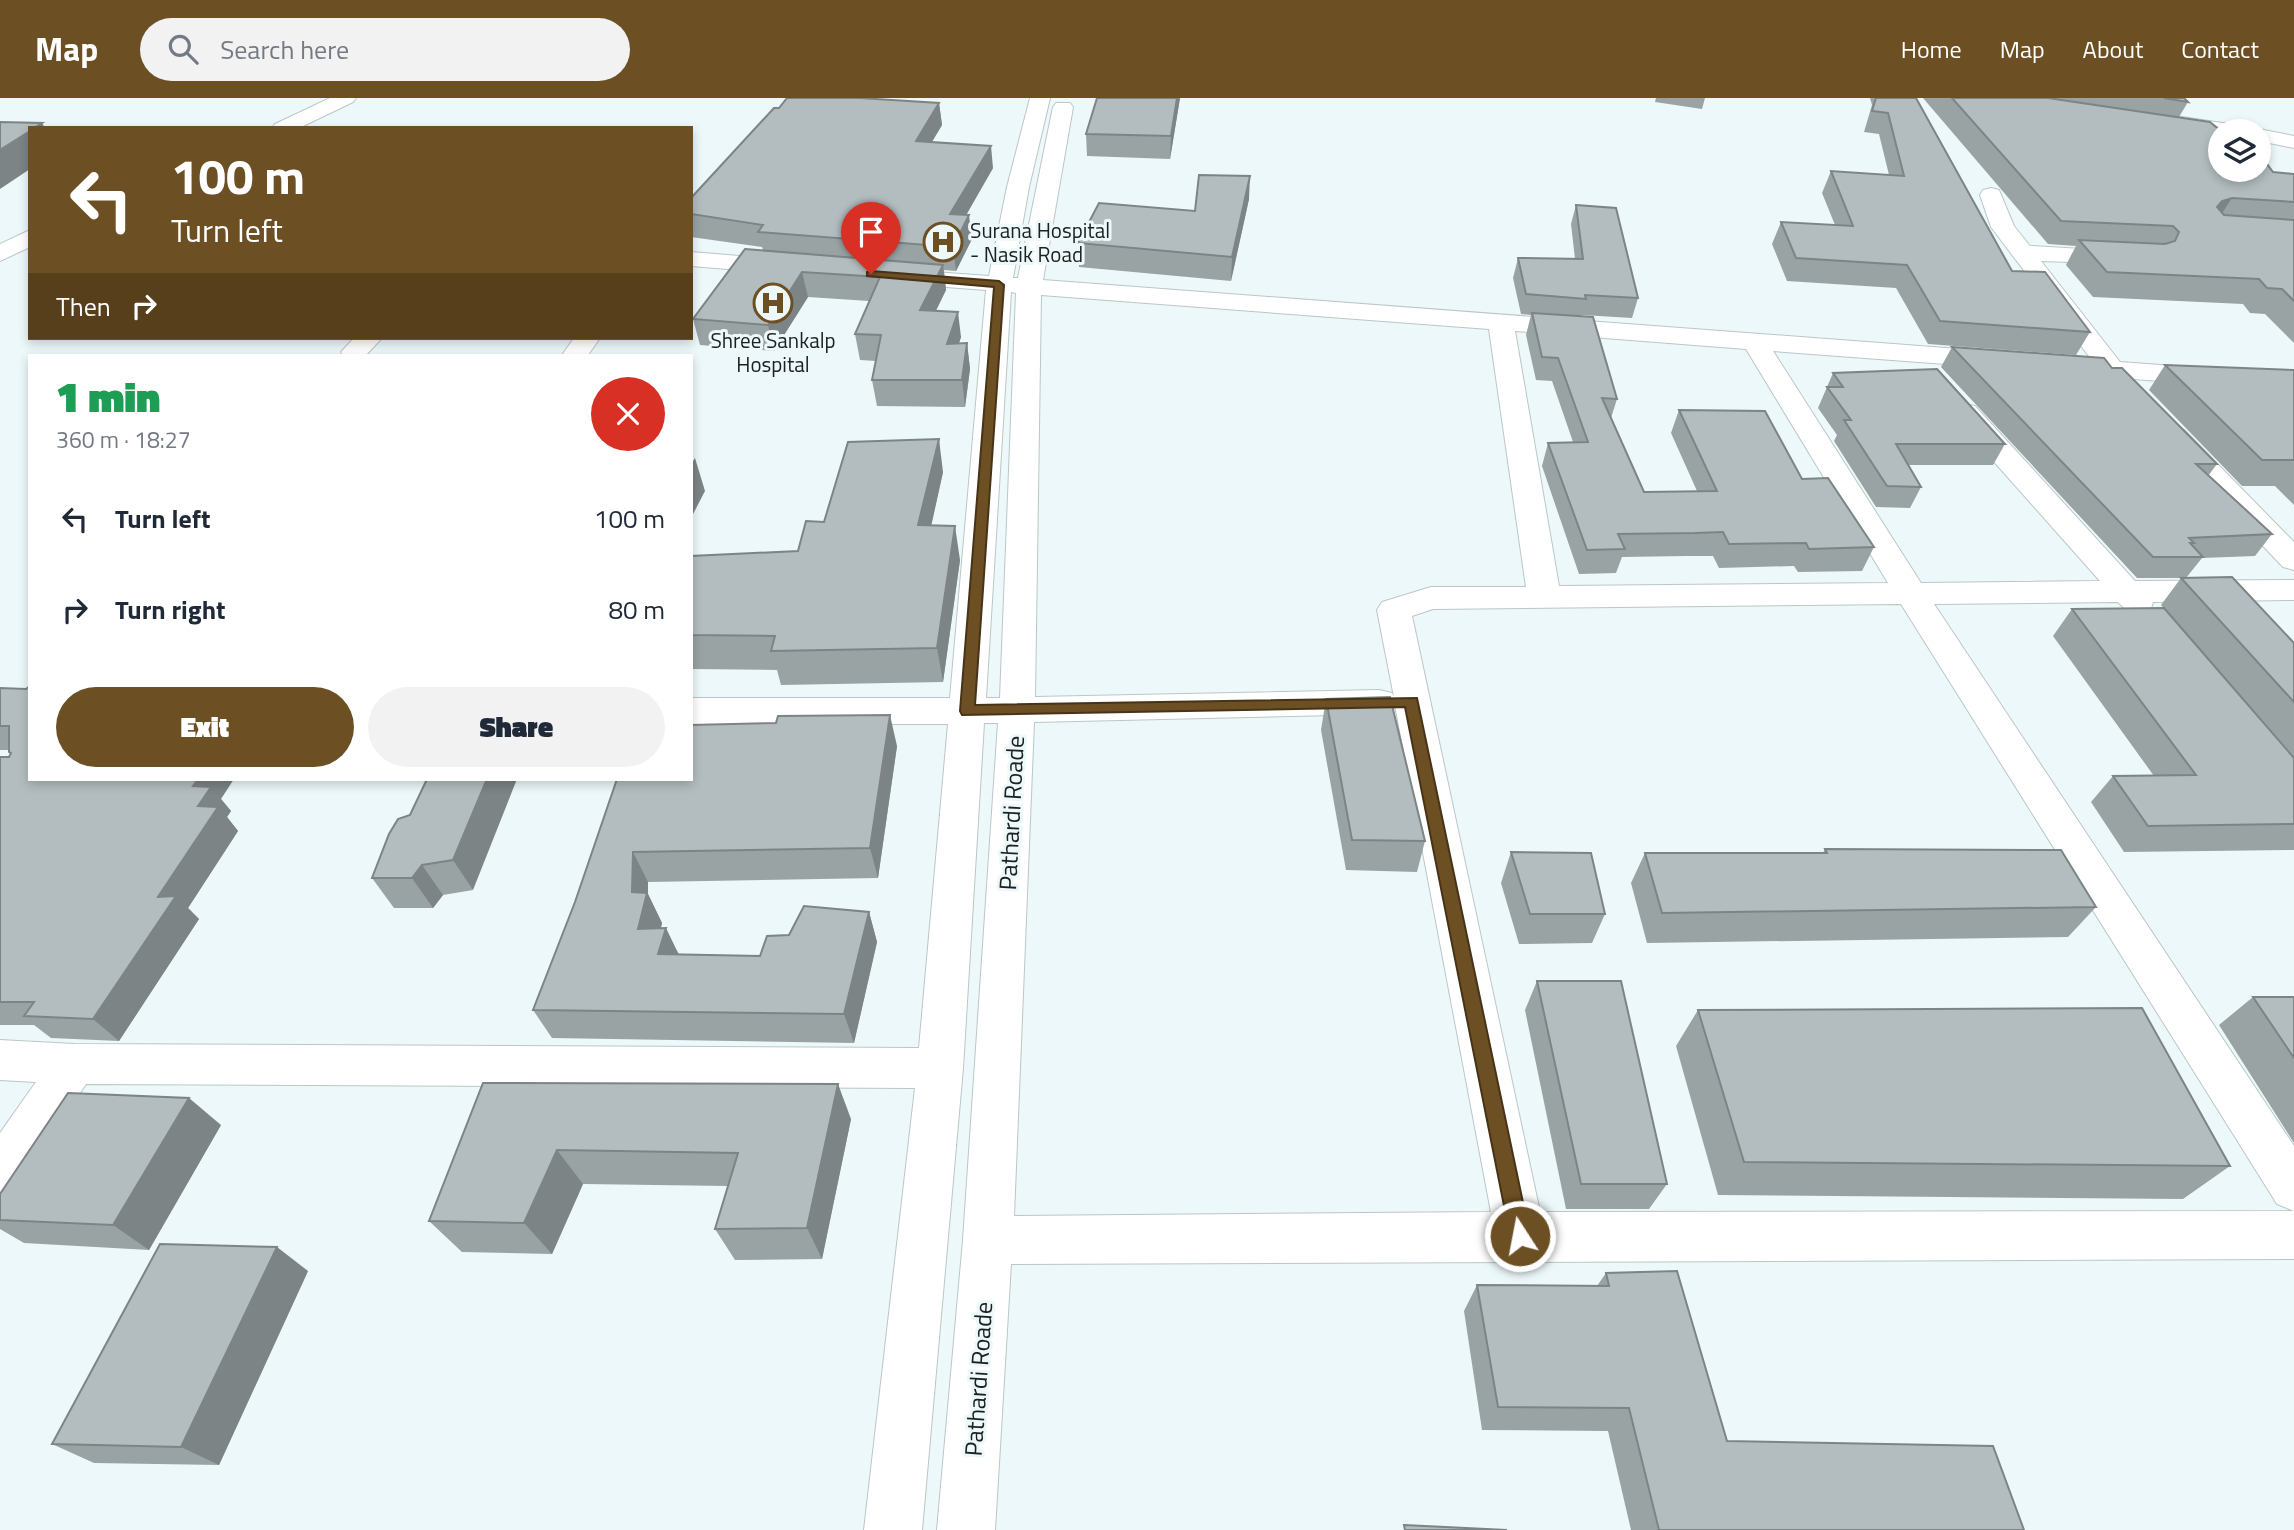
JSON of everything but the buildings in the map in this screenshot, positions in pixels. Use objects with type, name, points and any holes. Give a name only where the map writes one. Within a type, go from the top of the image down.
[{"type":"street","points":[[286,126],[346,98]]},
{"type":"street","points":[[893,1530],[940,1068],[967,711],[1014,286],[1018,187],[1040,98]]},
{"type":"street","name":"Pathardi Roade","points":[[966,1530],[988,1240],[1017,709],[1014,286],[1065,98]]},
{"type":"street","points":[[2208,128],[2148,123],[2208,136]]},
{"type":"street","points":[[2271,138],[2293,144]]},
{"type":"street","points":[[2271,144],[2293,144]]},
{"type":"street","points":[[1991,195],[2003,228],[2109,369],[2294,561]]},
{"type":"street","points":[[0,254],[28,238]]},
{"type":"street","points":[[2022,253],[2150,258]]},
{"type":"street","points":[[693,259],[812,269]]},
{"type":"street","points":[[865,273],[2294,383]]},
{"type":"street","points":[[1501,321],[1544,597]]},
{"type":"street","points":[[1754,341],[1910,592],[2294,1188]]},
{"type":"street","points":[[1911,353],[2155,624]]},
{"type":"street","points":[[1520,1236],[1394,610],[1431,598],[2294,590]]},
{"type":"street","points":[[693,711],[967,711],[1412,701]]},
{"type":"street","points":[[0,1060],[74,1064],[940,1068]]},
{"type":"street","points":[[0,1173],[74,1064]]},
{"type":"street","points":[[988,1240],[2294,1235]]},
{"type":"place","name":"Surana Hospital - Nasik Road","points":[[943,242]]},
{"type":"place","name":"Shree Sankalp Hospital","points":[[773,303]]},
{"type":"route","points":[[871,274],[999,285],[967,711],[1412,701],[1520,1236]]}]
